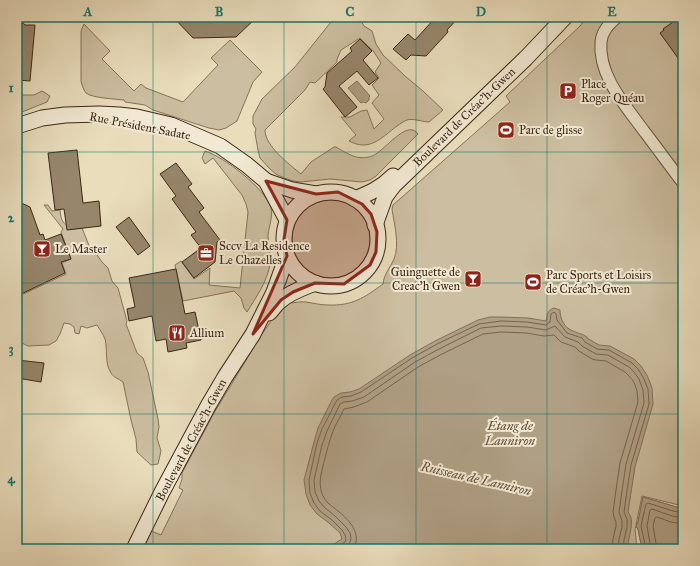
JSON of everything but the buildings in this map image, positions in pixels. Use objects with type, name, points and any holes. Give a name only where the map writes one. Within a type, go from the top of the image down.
[{"type":"street","name":"Boulevard de Créac'h-Gwen","points":[[355,199],[375,190],[390,178],[555,17]]},
{"type":"street","name":"Boulevard de Créac'h-Gwen","points":[[375,225],[384,197],[394,185],[526,58],[565,17]]},
{"type":"street","points":[[617,17],[607,26],[602,36],[601,58],[604,67],[610,82],[621,101],[683,183]]},
{"type":"street","name":"Rue Président Sadate","points":[[17,126],[42,118],[65,116],[110,114],[137,117],[171,125],[211,142],[247,165],[266,181]]},
{"type":"street","points":[[266,181],[292,190],[316,194]]},
{"type":"street","points":[[266,181],[287,220]]},
{"type":"street","points":[[338,192],[355,199],[368,210],[375,225],[378,240],[374,259],[362,274],[354,280],[344,284],[335,286],[325,285],[315,283],[304,278],[295,269],[287,256],[285,249],[284,229],[287,220],[298,205],[316,194],[338,192]]},
{"type":"street","name":"Boulevard de Créac'h-Gwen","points":[[134,549],[162,492],[208,406],[224,377],[252,334],[274,292],[287,256]]},
{"type":"street","name":"Boulevard de Créac'h-Gwen","points":[[252,334],[281,300],[293,292],[315,283]]},
{"type":"highlighted area","points":[[266,181],[316,194],[338,192],[362,204],[371,214],[377,232],[376,252],[370,265],[344,284],[315,283],[293,292],[281,300],[253,334],[287,256],[284,239],[287,220]]},
{"type":"shaded area","points":[[335,17],[359,17],[364,26],[372,31],[376,44],[383,55],[443,110],[429,122],[412,119],[406,120],[380,139],[369,144],[356,144],[349,141],[356,135],[341,117],[350,117],[361,111],[367,110],[374,129],[384,119],[372,103],[379,95],[372,85],[379,78],[375,72],[381,63],[374,52],[360,38],[341,50],[337,62],[315,83],[310,82],[305,90],[265,130],[269,142],[278,154],[301,174],[311,162],[334,147],[353,156],[362,158],[372,156],[377,153],[395,138],[408,130],[413,130],[418,134],[376,176],[370,180],[362,182],[330,179],[301,182],[293,181],[276,174],[260,158],[255,133],[256,129],[253,124],[253,116],[262,99],[295,67]]},
{"type":"shaded area","name":"Parc Sports et Loisirs de Créac'h-Gwen","points":[[587,17],[683,17],[683,506],[642,496],[636,525],[638,522],[643,497],[683,509],[683,549],[642,549],[636,526],[637,549],[143,549],[151,531],[161,535],[183,490],[179,488],[182,473],[214,413],[260,337],[280,308],[287,302],[303,302],[325,305],[344,304],[364,297],[383,284],[396,253],[396,234],[392,209],[393,205],[510,102],[506,96],[580,26]]},
{"type":"shaded area","points":[[84,24],[110,51],[102,59],[134,91],[141,84],[146,88],[183,102],[218,65],[211,58],[230,40],[262,72],[253,82],[237,121],[226,128],[219,130],[209,128],[153,110],[145,105],[125,102],[124,100],[98,97],[86,93],[81,81],[81,31]]},
{"type":"shaded area","points":[[42,91],[50,96],[47,102],[17,114],[17,95],[34,95]]},
{"type":"shaded area","points":[[205,151],[233,166],[243,174],[261,192],[271,208],[268,235],[270,259],[269,270],[261,289],[247,312],[241,298],[234,291],[183,301],[175,265],[181,261],[194,279],[210,268],[209,285],[240,288],[248,212],[246,204],[242,195],[213,158],[205,164],[202,158]]},
{"type":"shaded area","points":[[331,200],[346,203],[359,211],[367,224],[370,239],[367,254],[359,267],[346,275],[331,278],[316,275],[303,267],[295,254],[292,239],[295,224],[303,211],[316,203]]},
{"type":"shaded area","points":[[44,205],[48,205],[52,211],[60,210],[62,220],[73,229],[82,228],[90,248],[108,268],[112,281],[118,288],[127,321],[126,324],[137,353],[143,358],[148,372],[159,427],[157,438],[161,451],[158,464],[151,465],[137,452],[136,439],[123,382],[113,376],[109,369],[105,339],[97,325],[87,328],[81,326],[79,334],[75,333],[74,327],[70,324],[64,323],[56,341],[49,345],[28,346],[18,341],[17,342],[17,297],[66,274],[62,263],[71,259],[61,232],[63,229]]},
{"type":"water","points":[[357,81],[370,96],[366,103],[361,103],[348,88]]},
{"type":"water","name":"Étang de Lanniron","points":[[554,308],[560,310],[562,321],[569,329],[587,337],[599,345],[610,346],[634,359],[647,375],[652,388],[653,404],[635,467],[628,512],[631,517],[631,525],[627,549],[301,549],[313,546],[332,545],[342,539],[340,533],[317,514],[310,505],[306,494],[304,480],[318,428],[334,397],[341,393],[359,389],[410,355],[478,320],[490,317],[500,317],[528,318],[546,321],[548,312]]},
{"type":"water","points":[[643,497],[683,509],[683,549],[642,549],[636,526]]},
{"type":"place","name":"Place Roger Quéau","points":[[568,91]]},
{"type":"place","name":"Parc de glisse","points":[[506,130]]},
{"type":"place","name":"Le Master","points":[[42,249]]},
{"type":"place","name":"Sccv La Residence Le Chazelles","points":[[206,253]]},
{"type":"place","name":"Guinguette de Creac'h Gwen","points":[[473,279]]},
{"type":"place","name":"Parc Sports et Loisirs de Créac'h-Gwen","points":[[533,282]]},
{"type":"place","name":"Allium","points":[[177,333]]},
{"type":"water label","name":"Ruisseau de Lanniron","points":[[476,479]]}]
